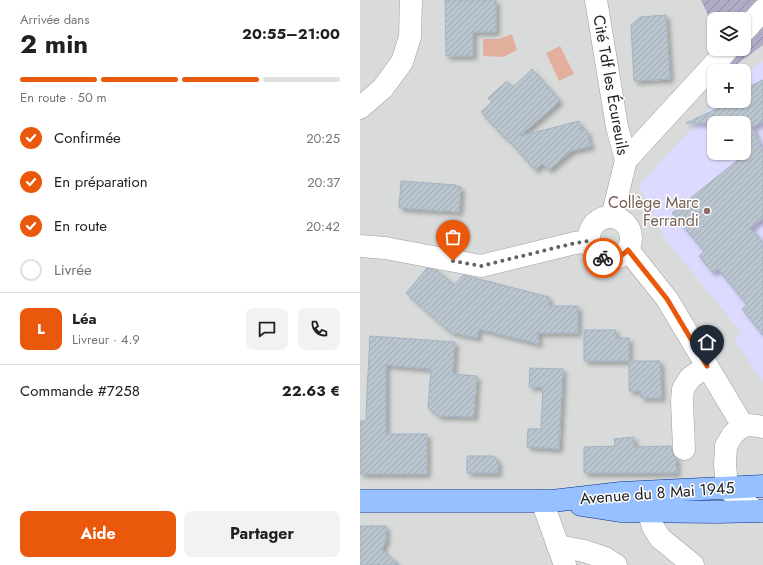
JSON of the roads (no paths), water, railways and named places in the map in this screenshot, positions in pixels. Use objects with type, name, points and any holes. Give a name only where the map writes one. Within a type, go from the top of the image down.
[{"type":"main road","name":"Avenue du 8 Mai 1945","points":[[360,501],[547,501],[621,493],[763,486]]},
{"type":"main road","name":"Avenue du 8 Mai 1945","points":[[547,501],[620,511],[759,511]]},
{"type":"street","points":[[360,108],[383,88],[402,62],[410,37],[411,0]]},
{"type":"street","name":"Cité Tdf les Écureuils","points":[[596,0],[617,127],[626,160],[612,217]]},
{"type":"street","points":[[751,23],[763,10]]},
{"type":"street","points":[[626,160],[722,56]]},
{"type":"street","points":[[612,217],[621,220],[627,225],[632,237],[628,250],[622,256],[614,259],[607,259],[600,257],[594,252],[589,241],[590,233],[598,221],[604,218],[612,217]]},
{"type":"street","points":[[360,246],[385,248],[481,266],[575,243],[589,241]]},
{"type":"street","points":[[628,250],[667,299],[707,366],[753,427],[732,434],[726,446],[727,488],[759,511]]},
{"type":"street","points":[[684,449],[683,389],[690,378],[707,366]]},
{"type":"street","points":[[656,491],[649,502],[648,511],[653,527],[660,538],[693,565]]},
{"type":"street","points":[[547,501],[561,555],[584,551],[605,558],[616,565]]},
{"type":"place","name":"Collège Marc Ferrandi","points":[[707,211]]}]
